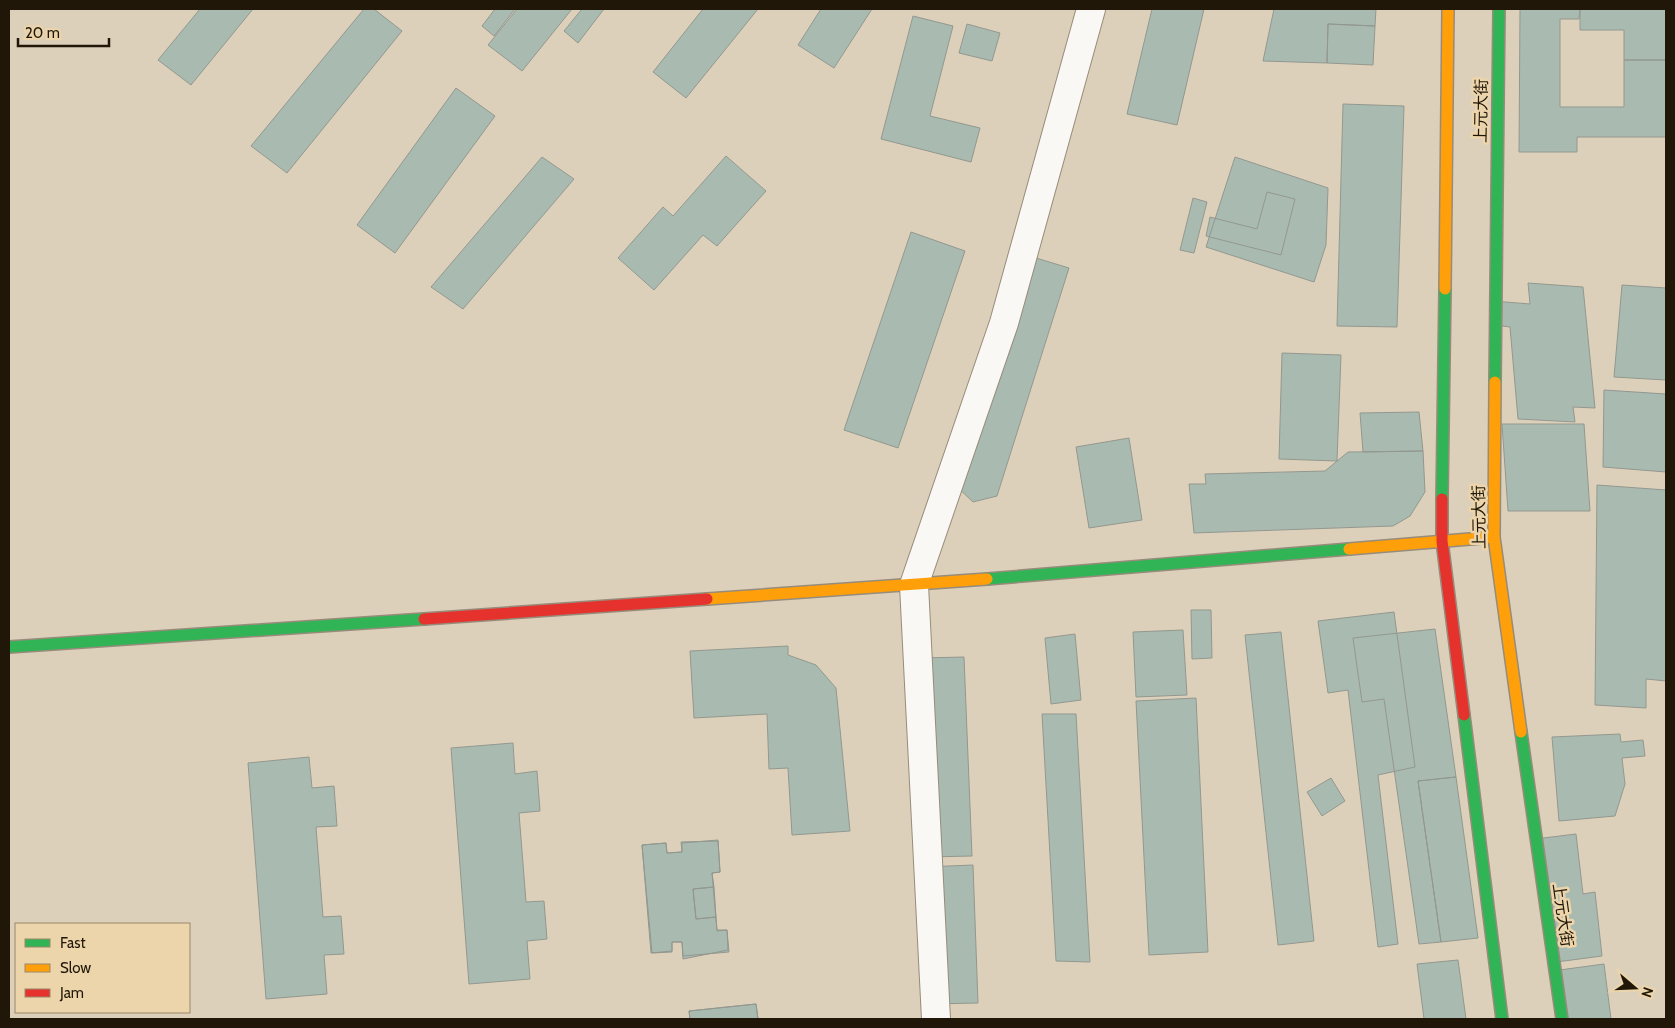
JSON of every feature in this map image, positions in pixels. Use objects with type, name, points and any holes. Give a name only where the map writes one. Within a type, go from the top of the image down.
[{"type":"main road","points":[[1448,9],[1442,541],[1502,1019]]},
{"type":"main road","name":"上元大街","points":[[1499,9],[1494,537],[1562,1019]]},
{"type":"main road","points":[[9,647],[914,585],[1494,537]]},
{"type":"street","points":[[936,1019],[914,585],[1004,323],[1091,9]]},
{"type":"building","points":[[200,9],[253,9],[191,85],[158,60]]},
{"type":"building","points":[[364,9],[374,9],[402,31],[287,173],[251,146]]},
{"type":"building","points":[[495,9],[515,9],[494,36],[482,26]]},
{"type":"building","points":[[517,9],[572,9],[522,71],[488,45]]},
{"type":"building","points":[[582,9],[604,9],[578,43],[564,31]]},
{"type":"building","points":[[703,9],[758,9],[686,98],[653,72]]},
{"type":"building","points":[[821,9],[872,9],[834,68],[798,45]]},
{"type":"building","points":[[1152,9],[1204,9],[1177,125],[1127,114]]},
{"type":"building","points":[[1274,9],[1376,9],[1375,26],[1328,24],[1327,63],[1263,61]]},
{"type":"building","points":[[1520,9],[1580,9],[1579,19],[1560,19],[1560,107],[1624,107],[1624,60],[1666,60],[1666,137],[1577,137],[1577,152],[1519,152]]},
{"type":"building","points":[[1580,9],[1666,9],[1666,60],[1624,60],[1624,30],[1580,30]]},
{"type":"building","points":[[913,16],[953,26],[930,116],[980,128],[971,162],[881,139]]},
{"type":"building","points":[[967,24],[1000,33],[992,61],[959,53]]},
{"type":"building","points":[[1328,24],[1375,26],[1373,65],[1327,63]]},
{"type":"building","points":[[456,88],[495,116],[395,253],[357,225]]},
{"type":"building","points":[[1343,104],[1404,106],[1397,327],[1337,326]]},
{"type":"building","points":[[726,156],[766,191],[717,246],[703,235],[654,290],[618,258],[663,207],[673,216]]},
{"type":"building","points":[[542,157],[574,179],[463,309],[431,287]]},
{"type":"building","points":[[1235,157],[1328,188],[1326,245],[1314,282],[1206,247]]},
{"type":"building","points":[[1267,192],[1295,199],[1281,255],[1206,236],[1210,217],[1257,229]]},
{"type":"building","points":[[1193,198],[1207,202],[1194,253],[1180,250]]},
{"type":"building","points":[[911,232],[965,251],[898,448],[844,430]]},
{"type":"building","points":[[1023,254],[1069,268],[997,496],[973,502],[952,482]]},
{"type":"building","points":[[1528,283],[1583,287],[1595,408],[1573,407],[1575,422],[1518,419],[1510,327],[1495,325],[1493,301],[1530,304]]},
{"type":"building","points":[[1622,285],[1666,288],[1666,380],[1614,377]]},
{"type":"building","points":[[1282,353],[1341,355],[1337,461],[1279,459]]},
{"type":"building","points":[[1604,390],[1666,394],[1666,472],[1603,467]]},
{"type":"building","points":[[1419,412],[1423,451],[1363,452],[1360,413]]},
{"type":"building","points":[[1502,424],[1584,424],[1590,511],[1508,511]]},
{"type":"building","points":[[1129,438],[1142,520],[1089,528],[1076,447]]},
{"type":"building","points":[[1423,451],[1425,492],[1410,516],[1393,526],[1194,533],[1189,484],[1206,484],[1205,474],[1325,471],[1348,452]]},
{"type":"building","points":[[1597,485],[1666,490],[1666,681],[1646,679],[1646,708],[1595,705]]},
{"type":"building","points":[[1191,610],[1211,610],[1212,658],[1192,659]]},
{"type":"building","points":[[1394,612],[1415,767],[1378,775],[1398,944],[1378,947],[1348,690],[1328,693],[1318,621]]},
{"type":"building","points":[[1435,629],[1456,777],[1418,781],[1441,942],[1419,944],[1384,699],[1362,702],[1353,638]]},
{"type":"building","points":[[1183,630],[1187,695],[1136,697],[1133,632]]},
{"type":"building","points":[[1281,632],[1314,941],[1278,945],[1245,635]]},
{"type":"building","points":[[1075,634],[1081,700],[1051,704],[1045,638]]},
{"type":"building","points":[[788,646],[788,655],[816,665],[836,688],[850,831],[792,835],[788,768],[769,769],[767,714],[694,718],[690,651]]},
{"type":"building","points":[[964,657],[972,856],[928,857],[922,658]]},
{"type":"building","points":[[1196,698],[1208,952],[1149,955],[1136,701]]},
{"type":"building","points":[[1042,714],[1076,714],[1090,962],[1056,961]]},
{"type":"building","points":[[1620,734],[1621,742],[1643,740],[1645,756],[1622,758],[1625,784],[1615,816],[1559,821],[1552,737]]},
{"type":"building","points":[[513,743],[515,774],[537,771],[540,811],[519,813],[526,902],[544,901],[547,939],[527,941],[530,979],[469,984],[451,748]]},
{"type":"building","points":[[309,757],[312,788],[334,786],[337,826],[316,827],[323,917],[341,916],[344,954],[324,955],[327,994],[266,999],[248,763]]},
{"type":"building","points":[[1456,777],[1478,938],[1441,942],[1418,781]]},
{"type":"building","points":[[1331,778],[1345,801],[1322,816],[1307,792]]},
{"type":"building","points":[[1576,834],[1583,894],[1595,892],[1602,956],[1549,963],[1535,839]]},
{"type":"building","points":[[718,840],[720,872],[712,873],[714,887],[693,889],[696,919],[716,917],[717,930],[727,930],[729,952],[683,956],[682,942],[672,942],[672,951],[651,953],[642,845],[666,843],[667,853],[682,852],[682,843]]},
{"type":"building","points":[[718,841],[720,872],[712,873],[717,931],[727,930],[728,950],[683,959],[682,942],[672,942],[672,952],[652,953],[642,845],[666,843],[667,853],[682,852],[681,842]]},
{"type":"building","points":[[973,865],[978,1003],[930,1004],[924,867]]},
{"type":"building","points":[[714,887],[716,917],[696,919],[693,889]]},
{"type":"building","points":[[1458,960],[1466,1019],[1424,1019],[1417,964]]},
{"type":"building","points":[[1604,964],[1611,1019],[1558,1019],[1552,971]]},
{"type":"building","points":[[756,1004],[758,1019],[690,1019],[689,1011]]},
{"type":"building","points":[[756,1004],[758,1019],[690,1019],[689,1011]]},
{"type":"traffic: fast","points":[[1495,382],[1499,9]]},
{"type":"traffic: fast","points":[[1442,499],[1445,289]]},
{"type":"traffic: fast","points":[[987,579],[1349,549]]},
{"type":"traffic: fast","points":[[9,647],[424,619]]},
{"type":"traffic: fast","points":[[1464,715],[1502,1019]]},
{"type":"traffic: fast","points":[[1521,732],[1562,1019]]},
{"type":"traffic: slow","points":[[1445,289],[1448,9]]},
{"type":"traffic: slow","points":[[1495,382],[1494,537],[1521,732]]},
{"type":"traffic: slow","points":[[1349,549],[1494,537]]},
{"type":"traffic: slow","points":[[707,599],[987,579]]},
{"type":"traffic: jam","points":[[1442,499],[1442,541],[1464,715]]},
{"type":"traffic: jam","points":[[424,619],[707,599]]}]
